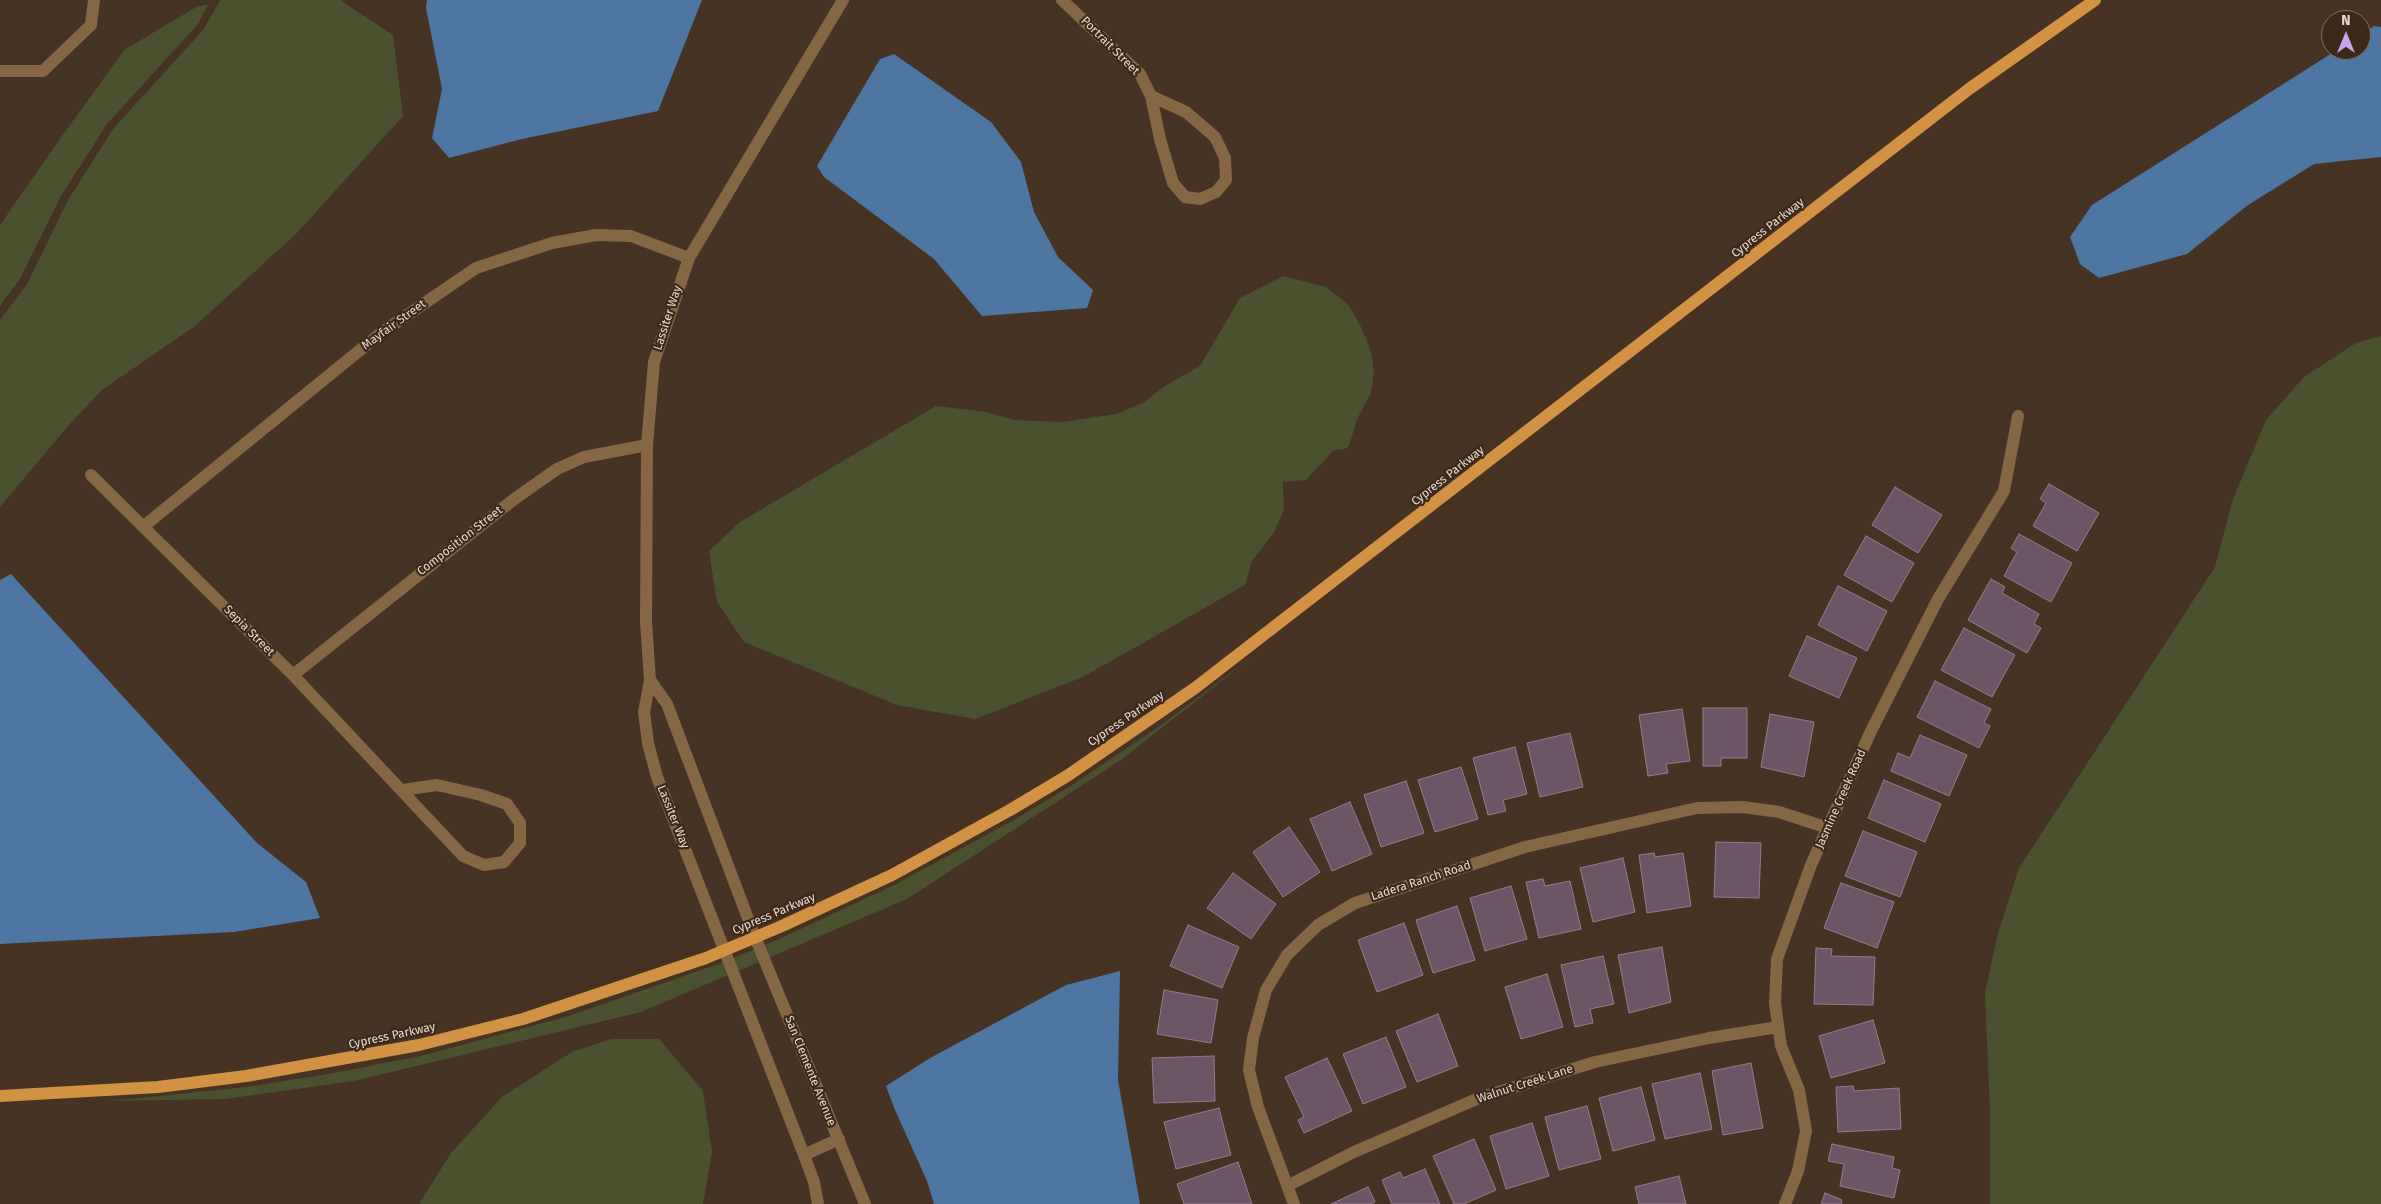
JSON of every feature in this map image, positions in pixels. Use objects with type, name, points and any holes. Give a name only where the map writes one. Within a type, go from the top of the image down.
[{"type":"main road","name":"Cypress Parkway","points":[[0,1096],[67,1094],[168,1086],[324,1064],[419,1045],[523,1020],[660,975],[755,937],[850,895],[960,839],[1067,776],[1159,714],[1378,548],[1962,95],[2095,0]]},
{"type":"street","points":[[0,71],[43,71],[91,25],[94,0]]},
{"type":"street","name":"Lassiter Way","points":[[726,949],[657,777],[648,743],[644,712],[650,680],[646,622],[647,445],[654,362],[689,258],[844,0]]},
{"type":"street","name":"Portrait Street","points":[[1062,0],[1140,74],[1151,96],[1160,139],[1173,183],[1185,197],[1200,200],[1216,192],[1226,180],[1225,158],[1215,137],[1186,112],[1151,96]]},
{"type":"street","name":"Mayfair Street","points":[[144,526],[381,333],[476,268],[552,243],[596,235],[631,236],[689,258]]},
{"type":"street","name":"Jasmine Creek Road","points":[[1785,1204],[1798,1171],[1806,1131],[1799,1090],[1780,1046],[1775,1003],[1777,959],[1791,916],[1871,731],[1938,599],[2004,491],[2018,416]]},
{"type":"street","name":"Composition Street","points":[[293,675],[513,500],[557,469],[584,458],[647,445]]},
{"type":"street","name":"Sepia Street","points":[[91,475],[293,675],[463,856],[484,865],[504,862],[520,843],[520,823],[507,804],[481,795],[436,785],[403,790]]},
{"type":"street","points":[[650,680],[667,704],[755,937]]},
{"type":"street","name":"Ladera Ranch Road","points":[[1294,1204],[1258,1107],[1249,1070],[1253,1038],[1266,990],[1287,955],[1318,925],[1355,903],[1525,847],[1697,808],[1742,807],[1779,812],[1828,828]]},
{"type":"street","name":"San Clemente Avenue","points":[[755,937],[865,1204]]},
{"type":"street","points":[[726,949],[814,1182],[818,1204]]},
{"type":"street","name":"Walnut Creek Lane","points":[[1287,1186],[1354,1152],[1479,1098],[1595,1062],[1708,1038],[1778,1027]]},
{"type":"street","points":[[804,1155],[838,1139]]},
{"type":"green space","points":[[220,0],[340,0],[393,35],[403,116],[296,234],[195,326],[102,390],[68,426],[0,507],[0,320],[27,284],[68,200],[113,129],[204,29]]},
{"type":"green space","points":[[208,5],[198,24],[107,124],[61,196],[20,279],[0,306],[0,225],[124,50],[198,6]]},
{"type":"green space","points":[[1283,276],[1326,287],[1348,304],[1361,327],[1371,351],[1374,373],[1371,393],[1357,419],[1349,446],[1345,449],[1334,450],[1306,480],[1283,482],[1284,510],[1273,534],[1252,561],[1245,585],[1083,677],[975,719],[897,705],[744,642],[717,602],[709,551],[740,522],[936,406],[986,412],[1014,420],[1063,422],[1116,414],[1143,403],[1165,386],[1200,366],[1240,298]]},
{"type":"green space","points":[[2381,336],[2381,1204],[1990,1204],[1990,1113],[1985,993],[1998,933],[2019,868],[2215,567],[2232,502],[2266,420],[2304,377],[2356,343]]},
{"type":"green space","points":[[1257,653],[1121,760],[907,899],[641,1012],[354,1081],[225,1099],[110,1101],[247,1087],[421,1056],[569,1016],[724,962],[786,936],[896,884],[1014,820],[1072,785],[1164,723]]},
{"type":"green space","points":[[611,1039],[659,1039],[703,1091],[712,1152],[703,1204],[419,1204],[451,1153],[503,1096],[572,1052]]},
{"type":"water","points":[[427,0],[702,0],[658,111],[522,139],[449,158],[432,138],[442,89],[426,8]]},
{"type":"water","points":[[2374,26],[2381,27],[2381,157],[2314,164],[2248,205],[2187,254],[2099,278],[2080,264],[2070,237],[2092,205],[2321,60],[2371,60],[2371,28]]},
{"type":"water","points":[[894,54],[991,122],[1021,162],[1034,212],[1058,257],[1093,290],[1087,308],[982,316],[934,259],[824,177],[817,166],[880,59]]},
{"type":"water","points":[[11,574],[257,843],[306,882],[320,918],[234,932],[0,944],[0,580]]},
{"type":"water","points":[[1120,971],[1118,1080],[1140,1204],[934,1204],[927,1181],[886,1086],[930,1058],[1066,985]]},
{"type":"building","points":[[2049,484],[2099,513],[2077,551],[2033,526],[2046,503],[2040,499]]},
{"type":"building","points":[[1895,487],[1942,515],[1918,553],[1872,525]]},
{"type":"building","points":[[2019,534],[2072,563],[2051,602],[2004,576],[2017,552],[2011,548]]},
{"type":"building","points":[[1866,536],[1914,563],[1892,602],[1844,575]]},
{"type":"building","points":[[1991,579],[2005,587],[2002,593],[2039,614],[2034,624],[2041,628],[2027,653],[1968,620]]},
{"type":"building","points":[[1838,586],[1887,611],[1867,651],[1818,625]]},
{"type":"building","points":[[1964,628],[2015,655],[1992,697],[1941,670]]},
{"type":"building","points":[[1807,636],[1857,658],[1839,698],[1789,676]]},
{"type":"building","points":[[1935,681],[1991,709],[1984,723],[1990,726],[1979,748],[1917,717]]},
{"type":"building","points":[[1703,708],[1747,708],[1747,758],[1721,758],[1721,766],[1703,766]]},
{"type":"building","points":[[1682,709],[1690,761],[1666,764],[1668,773],[1648,776],[1639,715]]},
{"type":"building","points":[[1770,714],[1814,722],[1804,777],[1761,767]]},
{"type":"building","points":[[1570,733],[1583,787],[1540,797],[1527,743]]},
{"type":"building","points":[[1920,735],[1967,755],[1949,796],[1891,771],[1898,753],[1910,758]]},
{"type":"building","points":[[1515,747],[1527,794],[1503,800],[1506,811],[1488,815],[1473,758]]},
{"type":"building","points":[[1461,767],[1478,819],[1435,832],[1418,780]]},
{"type":"building","points":[[1884,780],[1941,804],[1925,842],[1868,818]]},
{"type":"building","points":[[1406,781],[1424,833],[1381,847],[1364,795]]},
{"type":"building","points":[[1350,802],[1372,854],[1332,871],[1310,819]]},
{"type":"building","points":[[1289,827],[1320,872],[1283,897],[1253,852]]},
{"type":"building","points":[[1863,831],[1917,852],[1900,897],[1845,876]]},
{"type":"building","points":[[1716,842],[1761,843],[1759,898],[1714,897]]},
{"type":"building","points":[[1654,853],[1655,857],[1683,853],[1691,906],[1647,913],[1639,855]]},
{"type":"building","points":[[1623,858],[1635,912],[1593,922],[1580,868]]},
{"type":"building","points":[[1233,873],[1276,904],[1251,939],[1207,908]]},
{"type":"building","points":[[1543,879],[1545,886],[1570,881],[1581,929],[1539,938],[1526,882]]},
{"type":"building","points":[[1841,883],[1894,902],[1877,948],[1824,928]]},
{"type":"building","points":[[1511,886],[1527,939],[1485,951],[1470,898]]},
{"type":"building","points":[[1457,906],[1475,960],[1433,973],[1416,920]]},
{"type":"building","points":[[1404,923],[1423,975],[1377,992],[1358,940]]},
{"type":"building","points":[[1188,925],[1239,947],[1222,988],[1170,966]]},
{"type":"building","points":[[1662,947],[1671,1002],[1629,1013],[1618,955]]},
{"type":"building","points":[[1816,948],[1832,949],[1831,956],[1875,957],[1873,1005],[1814,1004]]},
{"type":"building","points":[[1603,956],[1614,1004],[1590,1009],[1593,1023],[1575,1027],[1561,965]]},
{"type":"building","points":[[1547,974],[1563,1027],[1521,1039],[1505,987]]},
{"type":"building","points":[[1164,990],[1218,1000],[1211,1043],[1157,1034]]},
{"type":"building","points":[[1438,1014],[1458,1066],[1417,1082],[1396,1031]]},
{"type":"building","points":[[1873,1020],[1885,1063],[1831,1078],[1819,1036]]},
{"type":"building","points":[[1386,1037],[1406,1087],[1363,1104],[1343,1054]]},
{"type":"building","points":[[1214,1056],[1215,1101],[1154,1103],[1152,1058]]},
{"type":"building","points":[[1327,1058],[1352,1111],[1304,1133],[1298,1120],[1304,1117],[1285,1077]]},
{"type":"building","points":[[1751,1063],[1763,1128],[1723,1135],[1712,1071]]},
{"type":"building","points":[[1700,1073],[1712,1129],[1665,1139],[1652,1084]]},
{"type":"building","points":[[1853,1086],[1854,1091],[1899,1088],[1901,1129],[1838,1132],[1836,1087]]},
{"type":"building","points":[[1641,1087],[1655,1140],[1613,1151],[1599,1098]]},
{"type":"building","points":[[1587,1106],[1601,1159],[1559,1170],[1545,1117]]},
{"type":"building","points":[[1219,1108],[1231,1155],[1176,1169],[1164,1122]]},
{"type":"building","points":[[1532,1123],[1549,1176],[1506,1189],[1490,1136]]},
{"type":"building","points":[[1474,1139],[1496,1190],[1464,1204],[1454,1204],[1433,1156]]},
{"type":"building","points":[[1832,1144],[1894,1157],[1892,1168],[1900,1170],[1894,1198],[1840,1186],[1844,1164],[1828,1161]]},
{"type":"building","points":[[1238,1162],[1252,1204],[1184,1204],[1177,1184]]},
{"type":"building","points":[[1425,1169],[1440,1204],[1392,1204],[1382,1180],[1400,1172],[1403,1178]]},
{"type":"building","points":[[1679,1176],[1686,1204],[1639,1204],[1635,1187]]},
{"type":"building","points":[[1368,1187],[1375,1202],[1370,1204],[1331,1204]]},
{"type":"building","points":[[1825,1193],[1842,1200],[1841,1204],[1821,1204]]}]
